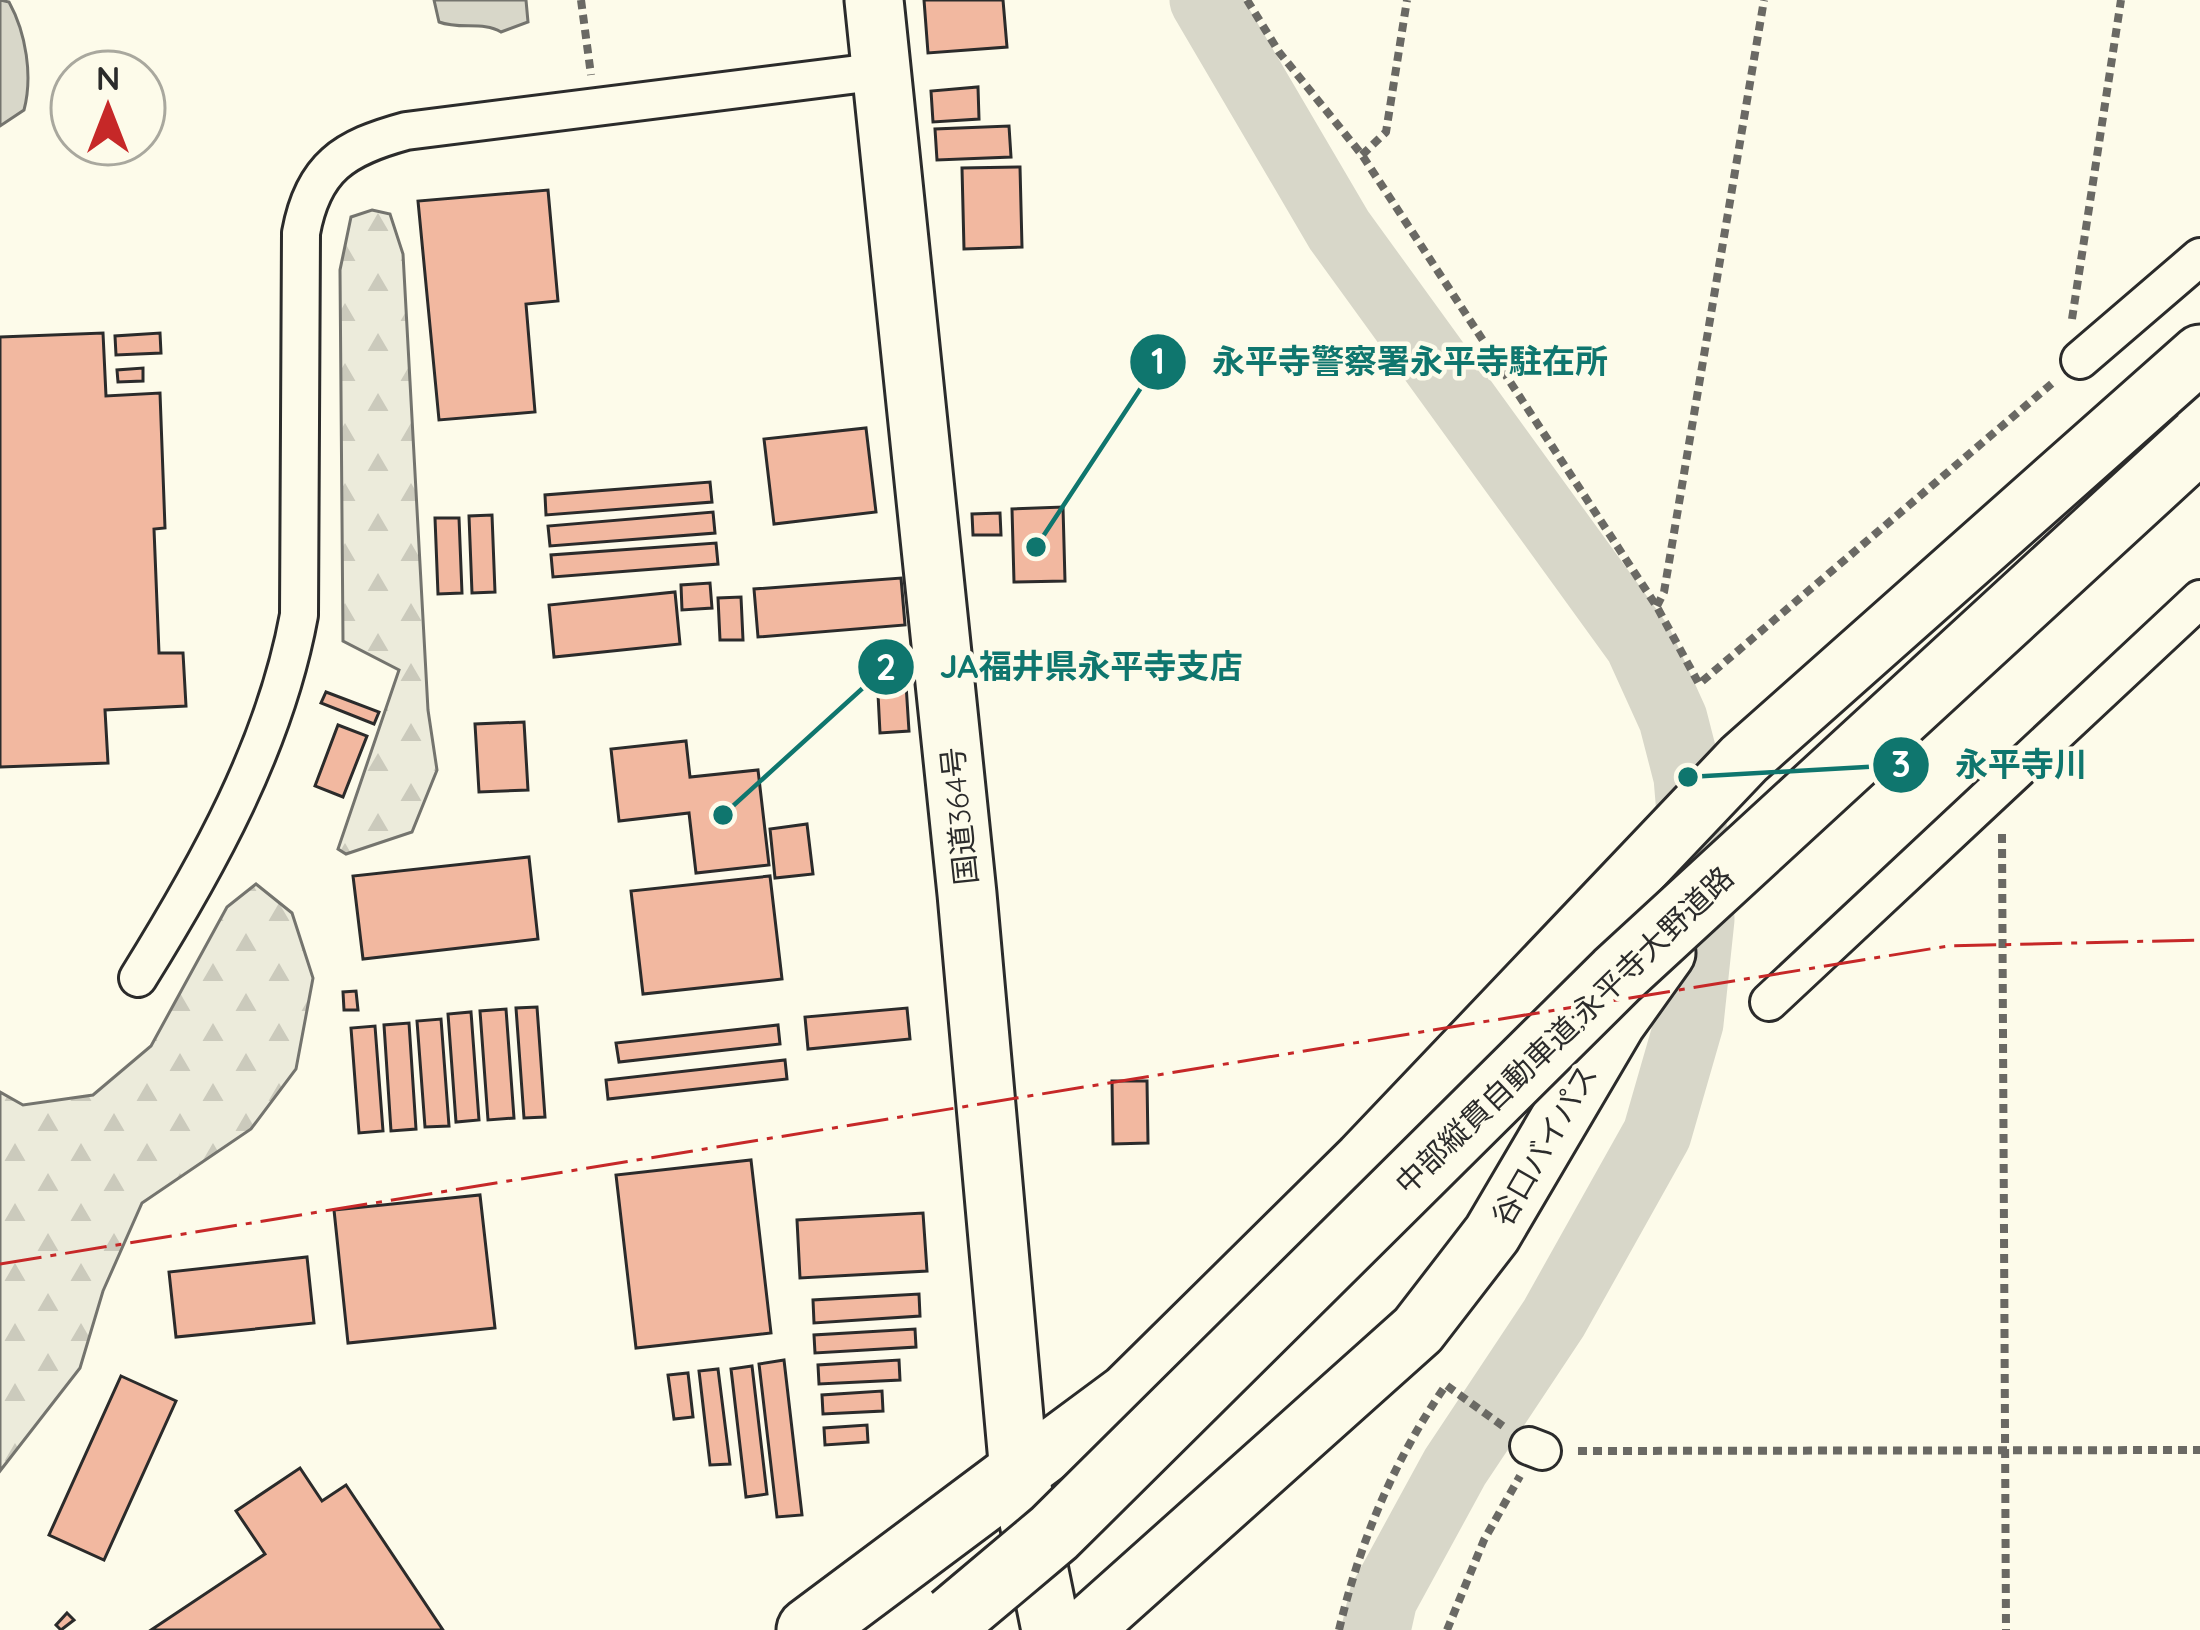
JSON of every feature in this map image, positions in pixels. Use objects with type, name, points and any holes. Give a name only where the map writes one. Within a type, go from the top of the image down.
[{"type":"highway","name":"国道364号","points":[[874,0],[967,894],[1018,1473],[1052,1630]]},
{"type":"highway","name":"谷口バイパス","points":[[1018,1473],[1127,1393],[1363,1160],[1618,887],[1744,760],[2200,354]]},
{"type":"highway","name":"中部縦貫自動車道;永平寺大野道路","points":[[945,1624],[1054,1533],[1617,975],[2200,439]]},
{"type":"highway","name":"谷口バイパス","points":[[1083,1630],[1418,1330],[1492,1234],[1616,1022],[1761,822],[1988,547]]},
{"type":"highway","points":[[808,1630],[1018,1473]]},
{"type":"street","points":[[138,978],[196,880],[279,708],[290,666],[299,616],[301,233],[307,200],[328,168],[358,144],[406,131],[882,71]]},
{"type":"street","points":[[2080,360],[2200,257]]},
{"type":"street","points":[[1769,1002],[2200,599]]},
{"type":"path","points":[[581,0],[596,106]]},
{"type":"path","points":[[1247,0],[1280,52],[1362,155],[1657,607],[1699,684],[2080,360],[2069,335],[2121,0]]},
{"type":"path","points":[[1362,155],[1386,132],[1407,0]]},
{"type":"path","points":[[1657,607],[1664,592],[1764,0]]},
{"type":"path","points":[[1996,785],[2002,815],[2006,1630]]},
{"type":"path","points":[[1339,1630],[1352,1576],[1409,1438],[1446,1385],[1536,1448],[2200,1450]]},
{"type":"path","points":[[1448,1630],[1484,1540],[1536,1448]]},
{"type":"green space","points":[[372,210],[390,214],[403,254],[428,710],[437,770],[412,832],[346,854],[338,849],[399,670],[343,641],[340,270],[351,217]]},
{"type":"green space","points":[[256,884],[292,913],[313,978],[296,1069],[251,1129],[142,1203],[103,1291],[80,1368],[0,1471],[0,1092],[23,1105],[93,1095],[151,1046],[227,907]]},
{"type":"shaded area","points":[[0,0],[9,2],[20,27],[28,83],[24,110],[0,126]]},
{"type":"shaded area","points":[[434,0],[526,0],[528,22],[501,32],[447,24],[439,22]]},
{"type":"building","points":[[924,0],[1003,0],[1007,47],[928,53]]},
{"type":"building","points":[[978,87],[979,119],[933,122],[931,91]]},
{"type":"building","points":[[1009,126],[1011,157],[937,160],[935,129]]},
{"type":"building","points":[[1020,167],[1022,247],[964,249],[962,168]]},
{"type":"building","points":[[548,190],[558,301],[526,304],[535,412],[439,420],[418,201]]},
{"type":"building","points":[[103,333],[106,396],[160,393],[165,528],[154,529],[159,653],[183,653],[186,706],[105,710],[108,763],[0,767],[0,337]]},
{"type":"building","points":[[160,333],[161,353],[116,355],[115,336]]},
{"type":"building","points":[[143,368],[143,381],[118,382],[117,370]]},
{"type":"building","points":[[866,428],[876,512],[774,524],[764,439]]},
{"type":"building","points":[[710,482],[712,502],[546,515],[545,495]]},
{"type":"building","points":[[1063,507],[1065,581],[1014,582],[1012,509]]},
{"type":"building","points":[[713,512],[715,533],[550,546],[548,526]]},
{"type":"building","points":[[1000,513],[1001,535],[973,535],[972,514]]},
{"type":"building","points":[[492,515],[495,592],[472,593],[469,516]]},
{"type":"building","points":[[435,518],[459,518],[462,593],[438,594]]},
{"type":"building","points":[[716,543],[718,564],[553,577],[551,555]]},
{"type":"building","points":[[901,578],[905,625],[758,637],[754,589]]},
{"type":"building","points":[[710,583],[712,608],[682,610],[681,585]]},
{"type":"building","points":[[675,592],[680,644],[554,657],[549,605]]},
{"type":"building","points":[[741,597],[743,640],[720,640],[718,598]]},
{"type":"building","points":[[904,653],[909,731],[880,733],[876,655]]},
{"type":"building","points":[[326,692],[379,712],[374,724],[321,703]]},
{"type":"building","points":[[524,722],[528,790],[479,792],[475,724]]},
{"type":"building","points":[[338,725],[367,736],[343,797],[315,786]]},
{"type":"building","points":[[686,741],[690,777],[758,770],[769,865],[696,873],[689,813],[619,821],[611,749]]},
{"type":"building","points":[[807,824],[813,874],[775,878],[770,829]]},
{"type":"building","points":[[529,857],[538,939],[363,959],[353,876]]},
{"type":"building","points":[[770,876],[782,979],[643,994],[631,891]]},
{"type":"building","points":[[356,991],[358,1010],[344,1010],[343,992]]},
{"type":"building","points":[[537,1007],[545,1117],[524,1118],[516,1008]]},
{"type":"building","points":[[907,1008],[910,1039],[808,1049],[805,1017]]},
{"type":"building","points":[[506,1009],[514,1118],[488,1120],[480,1011]]},
{"type":"building","points":[[471,1012],[479,1120],[456,1122],[448,1014]]},
{"type":"building","points":[[441,1019],[449,1126],[425,1127],[417,1021]]},
{"type":"building","points":[[409,1023],[416,1129],[391,1131],[384,1025]]},
{"type":"building","points":[[778,1025],[780,1044],[619,1062],[616,1043]]},
{"type":"building","points":[[375,1026],[383,1131],[359,1133],[351,1028]]},
{"type":"building","points":[[785,1060],[787,1079],[608,1099],[606,1080]]},
{"type":"building","points":[[1112,1081],[1147,1081],[1148,1143],[1113,1144]]},
{"type":"building","points":[[751,1160],[771,1333],[636,1348],[616,1175]]},
{"type":"building","points":[[480,1195],[495,1328],[348,1343],[334,1210]]},
{"type":"building","points":[[923,1213],[927,1271],[800,1278],[797,1220]]},
{"type":"building","points":[[307,1257],[314,1323],[176,1337],[169,1272]]},
{"type":"building","points":[[919,1294],[920,1316],[814,1323],[813,1300]]},
{"type":"building","points":[[915,1329],[916,1347],[815,1353],[814,1335]]},
{"type":"building","points":[[784,1360],[802,1515],[777,1517],[759,1364]]},
{"type":"building","points":[[899,1360],[900,1380],[819,1384],[818,1365]]},
{"type":"building","points":[[752,1366],[767,1494],[746,1497],[731,1369]]},
{"type":"building","points":[[718,1369],[730,1464],[710,1465],[699,1371]]},
{"type":"building","points":[[688,1373],[693,1417],[674,1419],[668,1375]]},
{"type":"building","points":[[121,1376],[176,1401],[104,1560],[49,1535]]},
{"type":"building","points":[[882,1391],[883,1411],[823,1414],[822,1395]]},
{"type":"building","points":[[867,1425],[868,1442],[825,1445],[824,1428]]},
{"type":"building","points":[[300,1468],[322,1501],[346,1485],[443,1630],[151,1630],[265,1554],[236,1511]]},
{"type":"building","points":[[67,1613],[74,1620],[61,1630],[56,1625]]},
{"type":"waterway","points":[[1204,0],[1339,230],[1639,644],[1673,719],[1688,777],[1700,919],[1689,1023],[1657,1134],[1554,1318],[1455,1467],[1383,1599],[1376,1630]]},
{"type":"power","points":[[0,1264],[1948,946],[2200,940]]},
{"type":"place","name":"永平寺警察署永平寺駐在所","points":[[1036,547]]},
{"type":"place","name":"永平寺川","points":[[1688,777]]},
{"type":"place","name":"JA福井県永平寺支店","points":[[723,815]]}]
